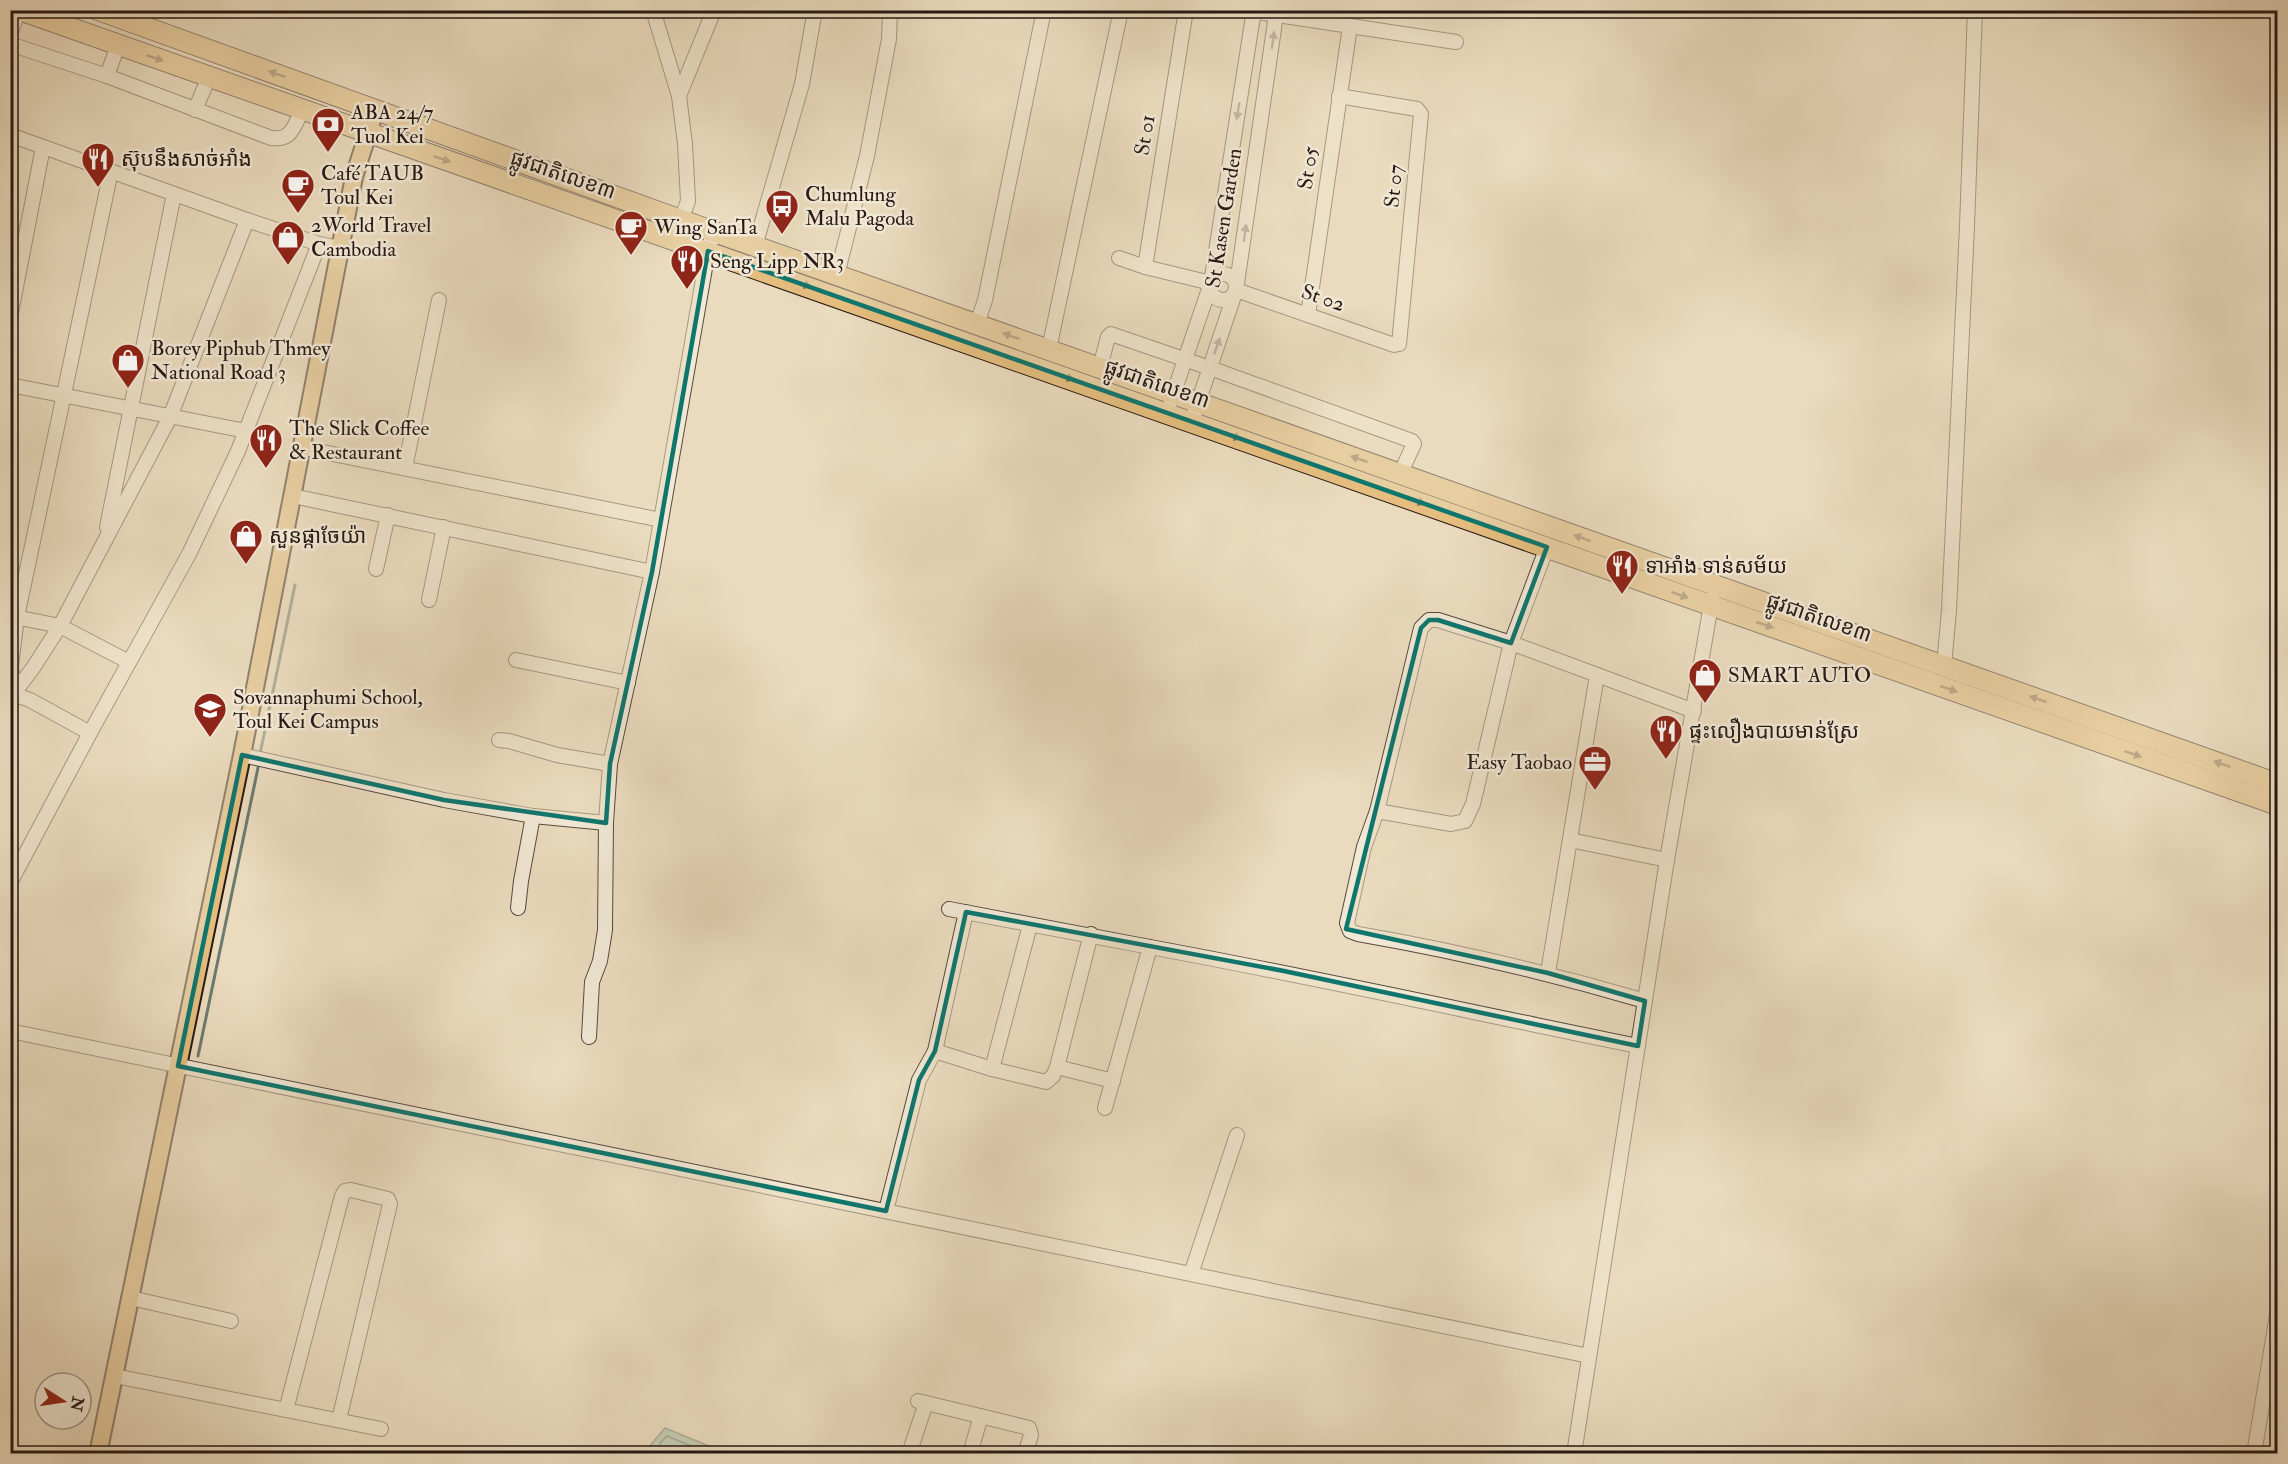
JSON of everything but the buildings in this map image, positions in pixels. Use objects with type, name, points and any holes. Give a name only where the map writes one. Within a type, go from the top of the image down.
[{"type":"highway","name":"ផ្លូវជាតិលេខ៣","points":[[20,10],[2277,805]]},
{"type":"highway","name":"ផ្លូវជាតិលេខ៣","points":[[98,10],[681,220],[2277,784]]},
{"type":"main road","points":[[98,1454],[178,1065],[254,758],[293,496],[354,177],[375,111]]},
{"type":"street","points":[[10,34],[20,10]]},
{"type":"street","points":[[653,10],[679,96],[685,144],[688,201],[674,239]]},
{"type":"street","points":[[679,96],[714,10]]},
{"type":"street","points":[[755,246],[802,84],[815,10]]},
{"type":"street","points":[[837,275],[867,156],[889,39],[891,10]]},
{"type":"street","points":[[977,324],[986,300],[1044,10]]},
{"type":"street","points":[[1048,349],[1120,10]]},
{"type":"street","name":"St 01","points":[[1145,267],[1186,10]]},
{"type":"street","points":[[1944,666],[1949,610],[1975,10]]},
{"type":"street","points":[[1251,11],[1456,42]]},
{"type":"street","name":"St Kasen Garden","points":[[1167,413],[1211,283],[1251,11]]},
{"type":"street","name":"St Kasen Garden","points":[[1192,422],[1236,290],[1276,15]]},
{"type":"street","name":"St 05","points":[[1308,315],[1350,26]]},
{"type":"street","points":[[10,44],[107,76],[195,110],[281,139],[288,136],[302,110]]},
{"type":"street","points":[[107,76],[118,45]]},
{"type":"street","points":[[195,110],[209,77]]},
{"type":"street","name":"St 07","points":[[1339,96],[1417,109],[1421,114],[1399,344],[1396,345]]},
{"type":"street","points":[[10,135],[247,220],[319,244],[340,248]]},
{"type":"street","points":[[10,318],[44,147]]},
{"type":"street","points":[[10,708],[14,616],[64,396],[111,171]]},
{"type":"street","points":[[103,543],[174,194]]},
{"type":"street","points":[[12,693],[33,668],[60,626],[170,417],[247,220]]},
{"type":"street","points":[[589,1037],[592,982],[600,961],[605,930],[606,823],[610,764],[652,572],[708,251],[714,231]]},
{"type":"street","points":[[10,883],[14,862],[90,733],[189,554],[246,431],[319,244]]},
{"type":"street","points":[[1119,258],[1145,267],[1211,283],[1213,295],[1220,300],[1228,299],[1236,290]]},
{"type":"street","name":"St 02","points":[[1236,290],[1396,345]]},
{"type":"street","points":[[405,468],[439,300]]},
{"type":"street","points":[[1100,367],[1111,334],[1210,368],[1412,441],[1414,444],[1400,474]]},
{"type":"street","points":[[10,385],[246,431]]},
{"type":"street","points":[[303,448],[661,520]]},
{"type":"street","points":[[293,496],[652,572]]},
{"type":"street","points":[[376,569],[388,515]]},
{"type":"street","points":[[429,600],[444,527]]},
{"type":"street","points":[[1377,811],[1451,824],[1465,821],[1473,804],[1511,643],[1547,548]]},
{"type":"street","points":[[1574,1454],[1667,860],[1694,711],[1710,605],[1716,585]]},
{"type":"street","points":[[14,616],[60,626],[129,662]]},
{"type":"street","points":[[1645,1001],[1548,973],[1445,949],[1350,931],[1347,923],[1364,847],[1377,811],[1421,628],[1429,620],[1437,620],[1511,643],[1694,711]]},
{"type":"street","points":[[516,660],[628,683]]},
{"type":"street","points":[[1548,973],[1597,675]]},
{"type":"street","points":[[12,693],[90,733]]},
{"type":"street","points":[[499,740],[558,755],[610,764]]},
{"type":"street","points":[[254,758],[444,800],[533,816],[606,823]]},
{"type":"street","points":[[518,908],[520,880],[533,816]]},
{"type":"street","points":[[1570,840],[1667,860]]},
{"type":"street","points":[[949,909],[1284,972],[1638,1046]]},
{"type":"street","points":[[886,1211],[919,1080],[935,1051],[966,912]]},
{"type":"street","points":[[992,1069],[1030,926]]},
{"type":"street","points":[[935,1051],[992,1069],[1046,1082],[1053,1076],[1057,1067],[1091,934]]},
{"type":"street","points":[[1105,1108],[1150,947]]},
{"type":"street","points":[[10,1031],[1589,1356]]},
{"type":"street","points":[[1057,1067],[1113,1081]]},
{"type":"street","points":[[1191,1274],[1237,1135]]},
{"type":"street","points":[[286,1410],[342,1196],[345,1191],[351,1190],[388,1199],[390,1204],[339,1420]]},
{"type":"street","points":[[130,1299],[231,1321]]},
{"type":"street","points":[[2254,1454],[2277,1310]]},
{"type":"street","points":[[115,1376],[381,1429]]},
{"type":"street","points":[[909,1454],[922,1402],[1029,1428],[1031,1435],[1025,1454]]},
{"type":"street","points":[[970,1454],[981,1416]]},
{"type":"highlighted area","points":[[708,251],[1547,547],[1511,643],[1438,620],[1429,620],[1421,628],[1346,929],[1548,973],[1645,1001],[1638,1046],[1284,971],[966,912],[935,1051],[919,1080],[886,1211],[178,1066],[242,755],[444,800],[606,823],[610,764],[652,572]]},
{"type":"water","points":[[665,1428],[726,1453],[664,1453],[649,1447]]},
{"type":"waterway","points":[[260,754],[295,585]]},
{"type":"waterway","points":[[198,1056],[259,763]]},
{"type":"place","name":"ABA 24/7 Tuol Kei","points":[[328,153]]},
{"type":"place","name":"ស៊ុបនឹងសាច់អាំង","points":[[98,188]]},
{"type":"place","name":"Café TAUB Toul Kei","points":[[298,214]]},
{"type":"place","name":"Chumlung Malu Pagoda","points":[[782,235]]},
{"type":"place","name":"Wing SanTa","points":[[631,256]]},
{"type":"place","name":"2World Travel Cambodia","points":[[288,266]]},
{"type":"place","name":"Seng Lipp NR3","points":[[687,290]]},
{"type":"place","name":"Borey Piphub Thmey National Road 3","points":[[128,389]]},
{"type":"place","name":"The Slick Coffee & Restaurant","points":[[266,469]]},
{"type":"place","name":"សួនផ្កាចែយ៉ា","points":[[246,565]]},
{"type":"place","name":"ទាអាំង ទាន់សម័យ","points":[[1622,595]]},
{"type":"place","name":"SMART AUTO","points":[[1705,704]]},
{"type":"place","name":"Sovannaphumi School, Toul Kei Campus","points":[[210,738]]},
{"type":"place","name":"ផ្ទះលឿងបាយមាន់ស្រែ","points":[[1666,760]]},
{"type":"place","name":"Easy Taobao","points":[[1595,791]]}]
